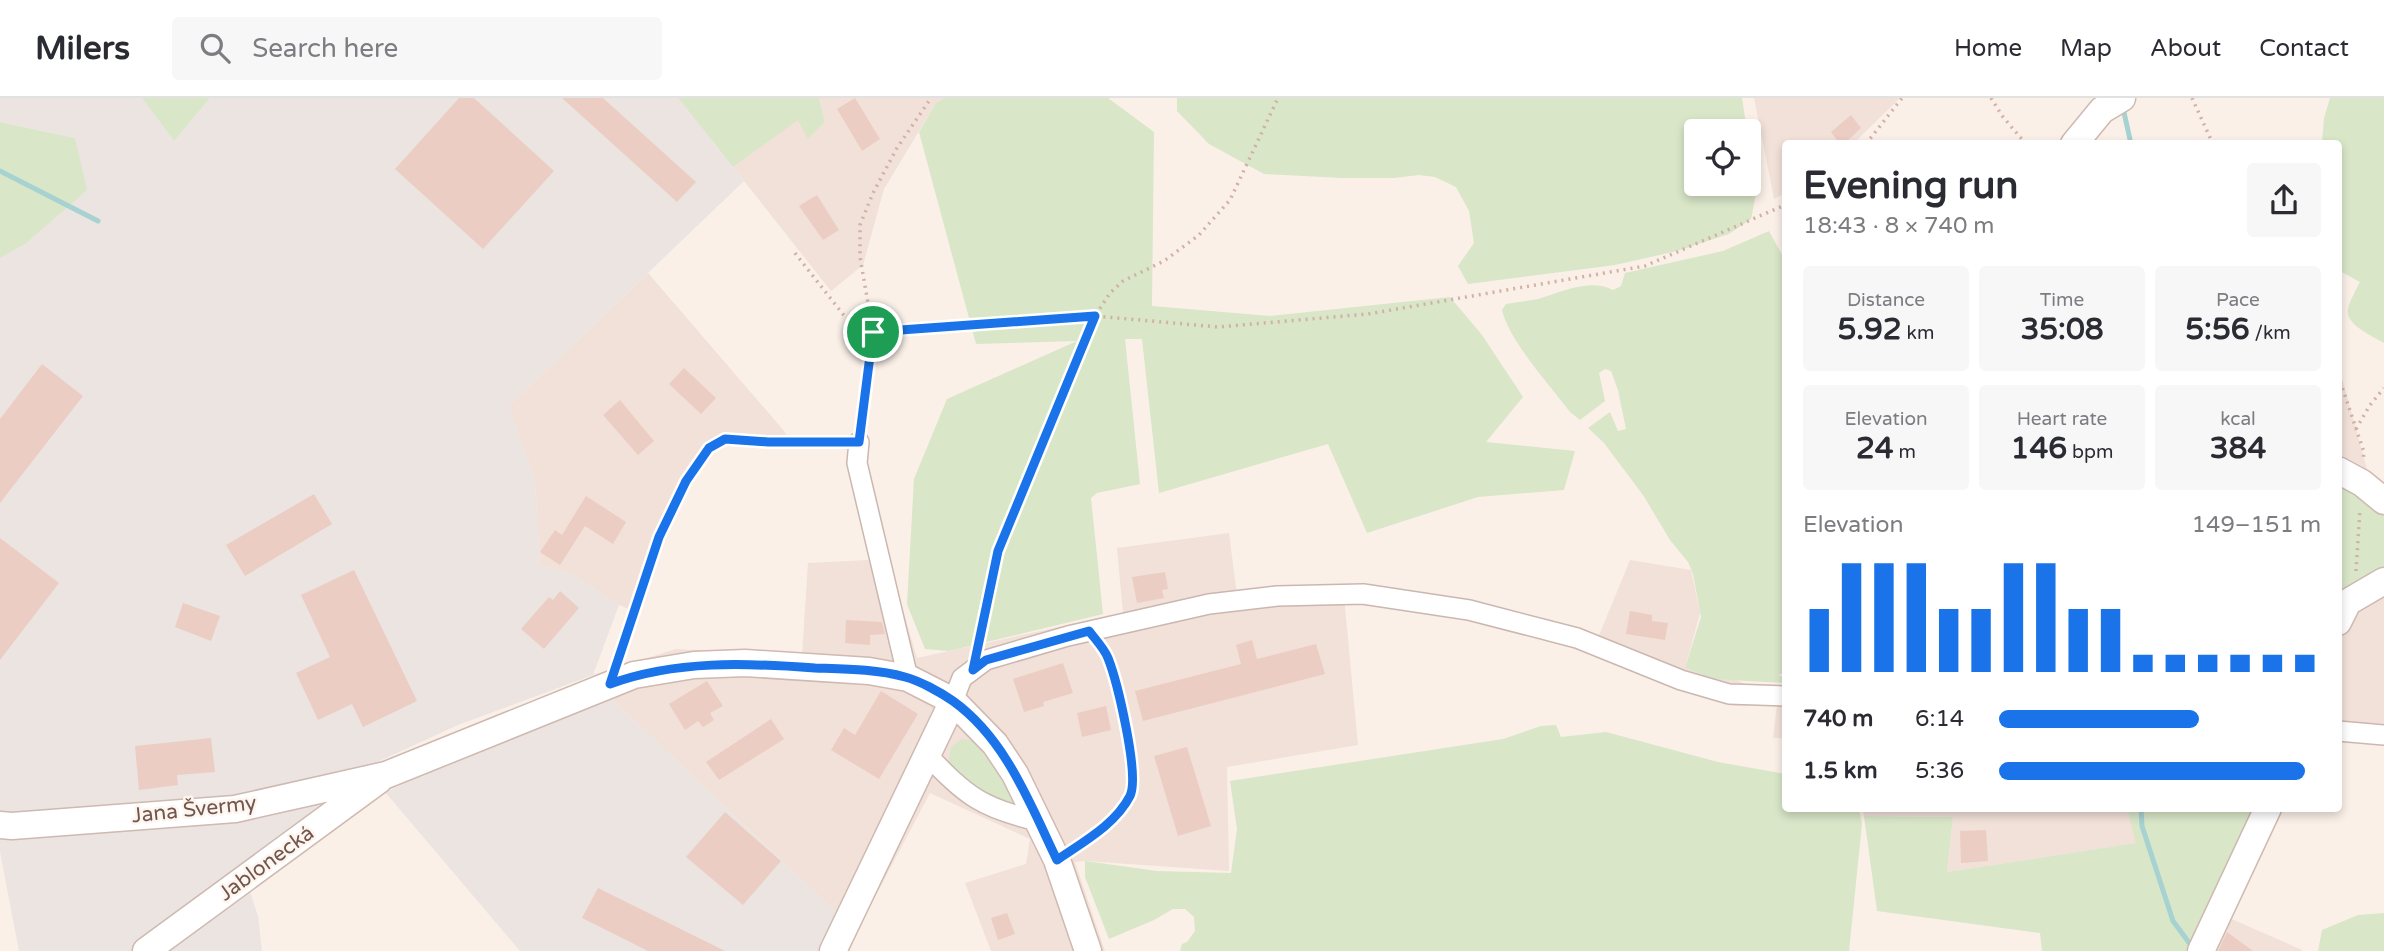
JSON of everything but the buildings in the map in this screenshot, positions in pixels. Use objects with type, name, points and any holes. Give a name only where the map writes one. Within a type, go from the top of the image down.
[{"type":"street","points":[[2077,140],[2102,110],[2122,98]]},
{"type":"street","points":[[859,442],[857,463],[908,678]]},
{"type":"street","points":[[2342,472],[2362,483],[2384,501]]},
{"type":"street","points":[[2342,614],[2348,602],[2384,582]]},
{"type":"street","points":[[833,951],[962,678],[986,660],[1089,631],[1209,604],[1277,596],[1363,594],[1469,610],[1577,638],[1681,680],[1729,694],[1782,696]]},
{"type":"street","points":[[386,775],[634,675],[694,666],[745,663],[869,671],[908,678],[953,701],[995,744],[1015,774],[1057,860],[1088,951]]},
{"type":"street","points":[[2342,730],[2384,735]]},
{"type":"street","points":[[927,755],[975,800],[1006,814],[1038,821]]},
{"type":"street","name":"Jana Švermy","points":[[0,825],[235,808],[386,775]]},
{"type":"street","name":"Jablonecká","points":[[146,951],[386,775]]},
{"type":"street","points":[[2201,951],[2266,812]]},
{"type":"path","points":[[610,684],[659,537],[686,481],[709,448],[725,439],[859,442],[873,332],[860,257],[860,225],[873,192],[897,148],[931,98]]},
{"type":"path","points":[[973,670],[998,551],[1095,316],[1110,293],[1123,281],[1164,261],[1199,234],[1230,200],[1278,98]]},
{"type":"path","points":[[1869,140],[1902,98]]},
{"type":"path","points":[[1991,98],[2023,140]]},
{"type":"path","points":[[2192,98],[2211,140]]},
{"type":"path","points":[[873,332],[1095,316],[1218,327],[1368,314],[1646,266],[1782,206]]},
{"type":"path","points":[[796,253],[872,352]]},
{"type":"path","points":[[2342,387],[2364,452],[2354,599]]},
{"type":"path","points":[[2356,429],[2384,388]]},
{"type":"path","points":[[1057,860],[1110,821],[1132,793],[1134,768],[1111,668],[1107,656],[1089,631]]},
{"type":"shaded area","points":[[0,98],[142,98],[174,141],[210,98],[678,98],[744,181],[509,406],[535,480],[540,565],[572,574],[619,605],[593,675],[458,725],[375,763],[386,792],[466,755],[611,698],[841,917],[825,951],[520,951],[385,792],[249,889],[258,916],[262,951],[19,951],[0,852],[0,258],[25,244],[75,138],[0,122]]},
{"type":"shaded area","points":[[819,98],[944,98],[936,103],[884,189],[863,265],[831,291],[733,167],[798,119],[809,138],[825,122]]},
{"type":"shaded area","points":[[1754,98],[1900,98],[1857,140],[1782,140],[1782,195],[1774,199],[1761,133],[1761,119],[1758,119]]},
{"type":"shaded area","points":[[648,273],[785,432],[788,444],[721,444],[690,477],[658,544],[632,610],[619,605],[572,574],[540,565],[535,480],[509,406]]},
{"type":"shaded area","points":[[2342,378],[2367,469],[2342,455]]},
{"type":"shaded area","points":[[1229,533],[1238,603],[1344,597],[1358,745],[1227,767],[1229,871],[1075,862],[1105,951],[991,951],[965,883],[1026,864],[1030,839],[930,793],[858,929],[841,917],[611,698],[593,675],[676,649],[802,655],[808,563],[888,559],[917,658],[1123,613],[1117,548]]},
{"type":"shaded area","points":[[1630,560],[1691,570],[1700,613],[1685,668],[1712,679],[1736,680],[1750,686],[1782,688],[1782,738],[1773,738],[1777,705],[1733,706],[1591,655]]},
{"type":"shaded area","points":[[2384,592],[2384,743],[2342,738],[2342,603]]},
{"type":"shaded area","points":[[1863,812],[2128,812],[2137,843],[1947,872],[1953,817],[1864,816]]},
{"type":"shaded area","points":[[2211,910],[2302,950],[2302,951],[2193,951]]},
{"type":"green space","points":[[142,98],[210,98],[174,141]]},
{"type":"green space","points":[[678,98],[819,98],[825,122],[808,139],[798,120],[733,167]]},
{"type":"green space","points":[[944,98],[1108,98],[1154,132],[1152,306],[1270,316],[1450,297],[1482,335],[1523,397],[1486,442],[1575,451],[1564,490],[1478,497],[1367,533],[1328,444],[1159,493],[1142,339],[1125,339],[1140,484],[1097,493],[1091,498],[1103,614],[949,651],[925,649],[907,604],[914,479],[947,399],[1077,341],[976,344],[919,132],[936,103]]},
{"type":"green space","points":[[1177,98],[1742,98],[1745,119],[1684,119],[1684,196],[1756,196],[1751,219],[1729,234],[1677,251],[1615,265],[1468,284],[1458,266],[1474,243],[1469,211],[1456,187],[1435,177],[1419,175],[1342,178],[1264,174],[1209,144],[1177,111]]},
{"type":"green space","points":[[2330,98],[2384,98],[2384,343],[2355,325],[2348,315],[2360,282],[2342,272],[2342,140],[2322,140],[2324,118]]},
{"type":"green space","points":[[0,122],[75,138],[87,190],[25,244],[0,258]]},
{"type":"green space","points":[[1769,231],[1782,255],[1782,674],[1778,675],[1782,677],[1782,683],[1712,679],[1685,668],[1701,617],[1693,574],[1688,562],[1670,540],[1643,495],[1604,443],[1588,428],[1610,412],[1618,431],[1626,429],[1611,371],[1605,369],[1599,373],[1605,401],[1580,420],[1570,412],[1521,349],[1502,310],[1506,304],[1538,299],[1576,287],[1595,285],[1613,290],[1621,286],[1625,273],[1723,251]]},
{"type":"green space","points":[[2342,482],[2384,508],[2384,575],[2342,599]]},
{"type":"green space","points":[[1556,725],[1561,737],[1606,732],[1718,762],[1782,773],[1782,812],[1860,812],[1862,824],[1849,951],[1180,951],[1182,944],[1187,942],[1195,931],[1194,917],[1185,909],[1173,909],[1109,939],[1085,877],[1085,861],[1157,871],[1231,873],[1237,829],[1230,781],[1503,739],[1541,726]]},
{"type":"green space","points":[[962,739],[978,741],[1021,802],[1015,806],[987,794],[948,764],[951,747]]},
{"type":"green space","points":[[2128,812],[2256,812],[2193,951],[2042,951],[2040,933],[1877,911],[1864,816],[1953,817],[1947,872],[2136,843]]},
{"type":"green space","points":[[2384,913],[2384,951],[2318,951],[2322,930],[2358,915]]},
{"type":"waterway","points":[[2123,108],[2130,140]]},
{"type":"waterway","points":[[0,171],[98,221]]},
{"type":"waterway","points":[[2141,812],[2142,826],[2173,921],[2193,948]]},
{"type":"route","points":[[1095,316],[998,551],[973,670],[986,660],[1089,631],[1107,656],[1134,768],[1132,793],[1120,811],[1099,830],[1057,860],[1015,774],[995,744],[953,701],[908,678],[869,671],[745,663],[694,666],[634,675],[610,684],[659,537],[686,481],[709,448],[725,439],[859,442],[873,332],[1095,316]]}]
